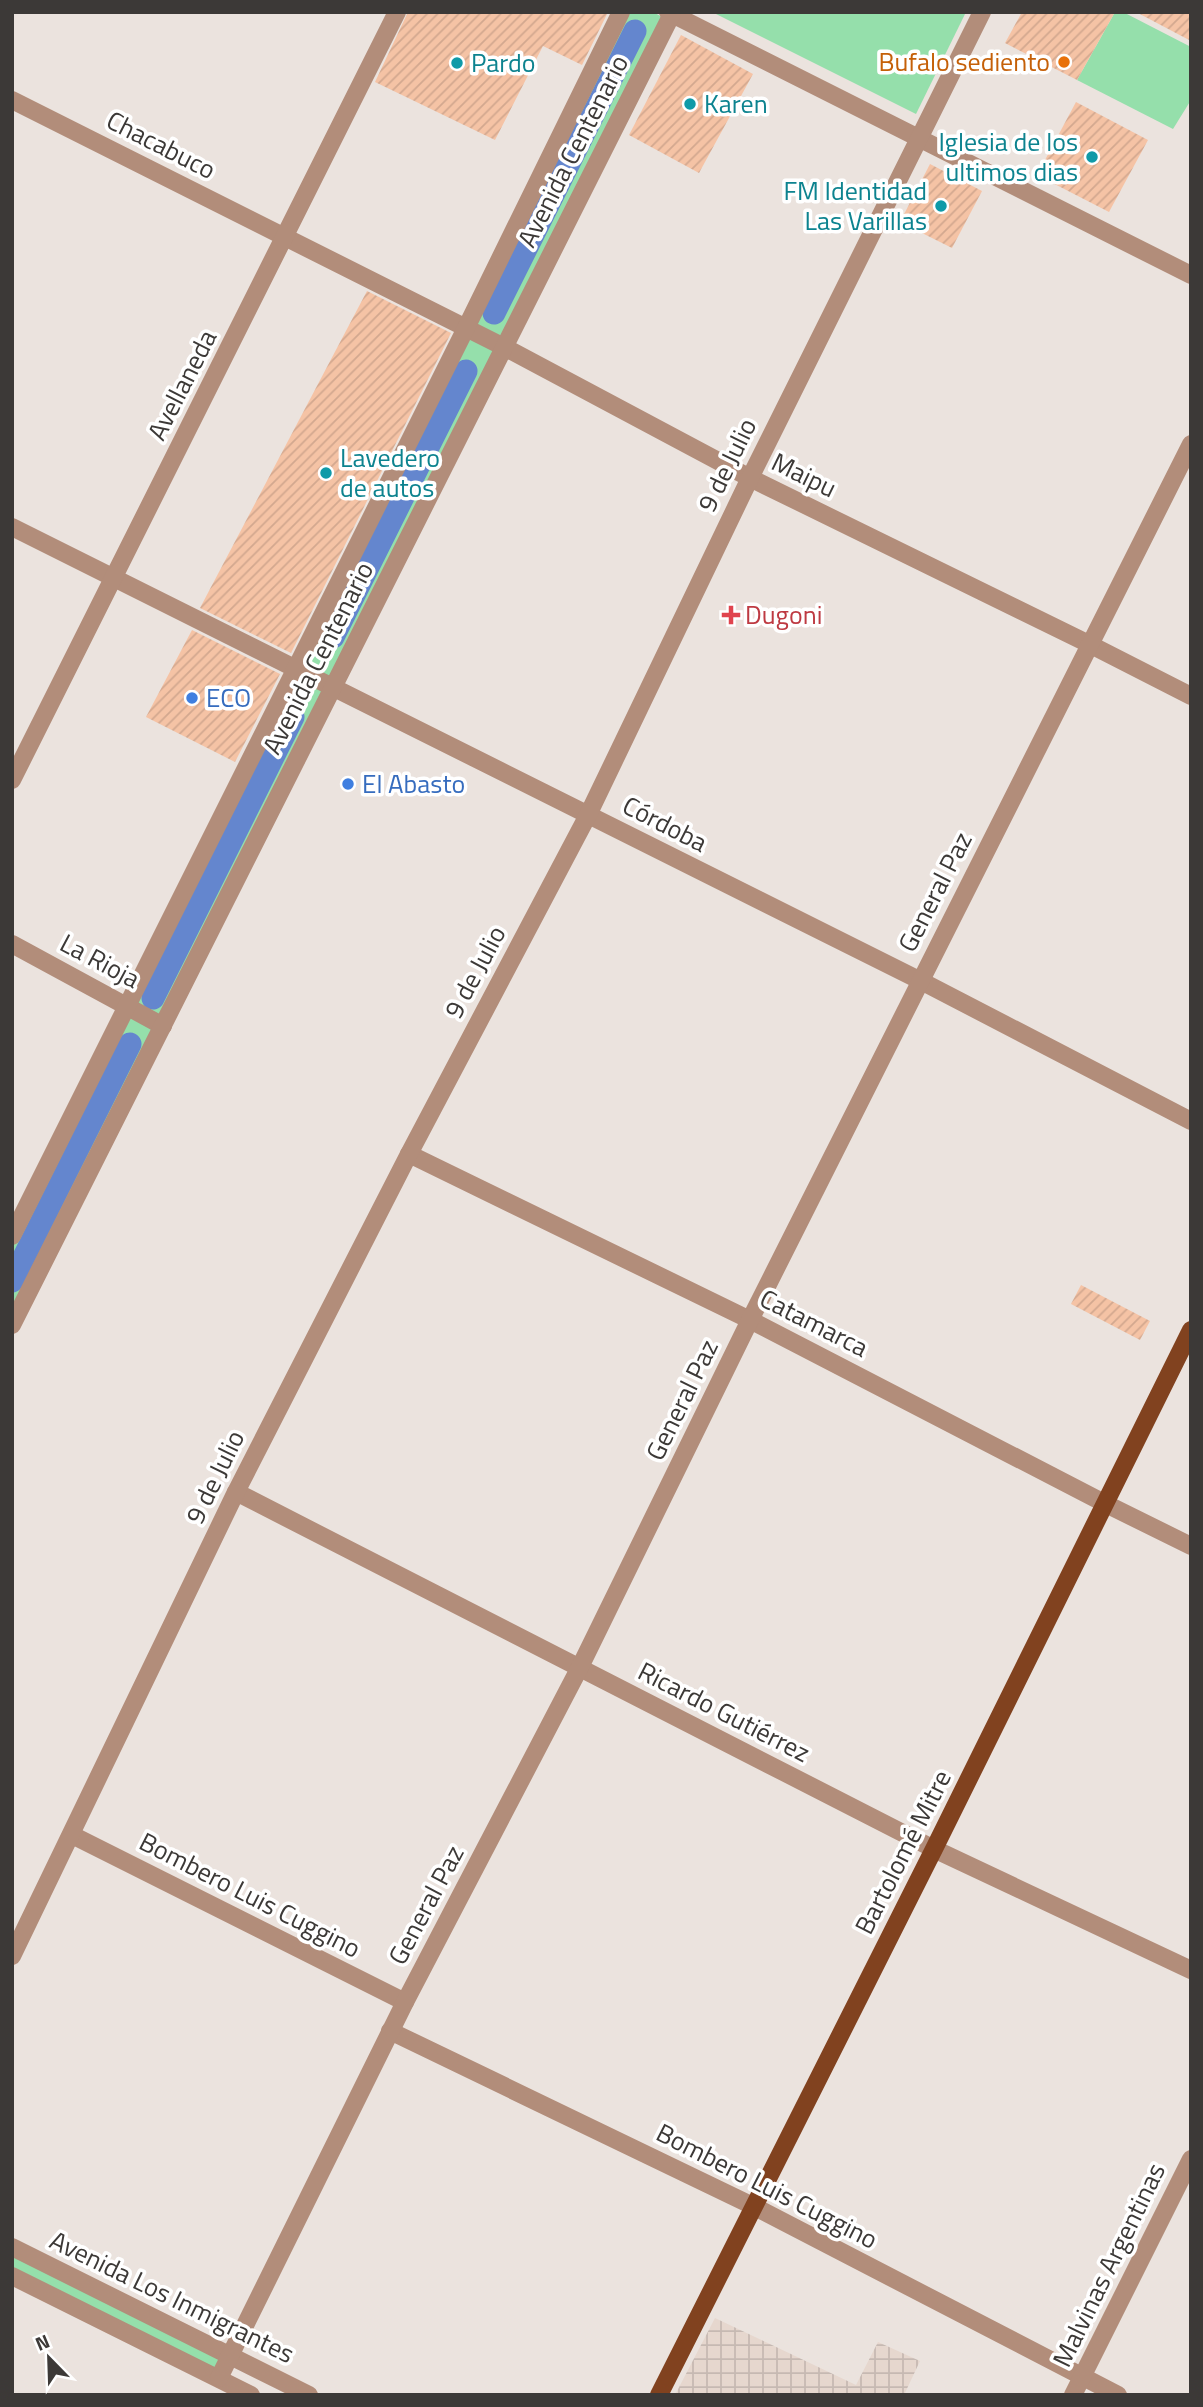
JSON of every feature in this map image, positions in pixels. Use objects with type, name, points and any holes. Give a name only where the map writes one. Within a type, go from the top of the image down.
[{"type":"main road","name":"Bartolomé Mitre","points":[[659,2395],[1191,1330]]},
{"type":"street","name":"Avellaneda","points":[[12,780],[397,12]]},
{"type":"street","name":"Avenida Centenario","points":[[12,1236],[621,12]]},
{"type":"street","name":"9 de Julio","points":[[12,1956],[236,1492],[409,1154],[588,815],[750,478],[982,12]]},
{"type":"street","name":"Avenida Centenario","points":[[12,1325],[670,13]]},
{"type":"street","points":[[670,13],[1191,275]]},
{"type":"street","name":"Chacabuco","points":[[12,100],[286,237]]},
{"type":"street","name":"Maipu","points":[[286,237],[504,346],[750,478],[1191,696]]},
{"type":"street","name":"General Paz","points":[[219,2378],[390,2031],[580,1667],[750,1320],[1191,444]]},
{"type":"street","name":"Córdoba","points":[[12,527],[920,981],[1191,1121]]},
{"type":"street","name":"La Rioja","points":[[12,944],[163,1026]]},
{"type":"street","name":"Catamarca","points":[[409,1154],[750,1320],[1191,1546]]},
{"type":"street","name":"Ricardo Gutiérrez","points":[[236,1492],[934,1849],[1191,1970]]},
{"type":"street","name":"Bombero Luis Cuggino","points":[[72,1835],[405,2002]]},
{"type":"street","name":"Bombero Luis Cuggino","points":[[390,2031],[753,2206],[1118,2395]]},
{"type":"street","name":"Malvinas Argentinas","points":[[1073,2395],[1191,2159]]},
{"type":"street","name":"Avenida Los Inmigrantes","points":[[12,2247],[309,2395]]},
{"type":"street","name":"Avenida Los Inmigrantes","points":[[12,2276],[251,2395]]},
{"type":"shaded area","points":[[715,2318],[856,2385],[878,2342],[920,2361],[904,2395],[675,2395]]},
{"type":"green space","points":[[628,12],[653,12],[664,18],[12,1314],[12,1244]]},
{"type":"green space","points":[[712,12],[966,12],[916,114]]},
{"type":"green space","points":[[1115,12],[1123,12],[1191,47],[1191,100],[1173,129],[1077,80]]},
{"type":"green space","points":[[12,2255],[222,2357],[216,2370],[12,2270]]},
{"type":"building","name":"Pardo","points":[[408,12],[608,12],[582,65],[543,46],[495,140],[375,82]]},
{"type":"building","name":"Bufalo sediento","points":[[1022,12],[1115,12],[1077,80],[1005,43]]},
{"type":"building","points":[[1136,12],[1191,12],[1191,41]]},
{"type":"building","name":"Karen","points":[[681,35],[753,74],[699,173],[629,135]]},
{"type":"building","name":"Iglesia de los ultimos dias","points":[[1076,102],[1148,140],[1109,212],[1037,175]]},
{"type":"building","name":"FM Identidad Las Varillas","points":[[930,164],[982,191],[952,248],[900,222]]},
{"type":"building","name":"Lavedero de autos","points":[[367,291],[451,333],[291,653],[200,608]]},
{"type":"building","points":[[192,630],[280,674],[235,762],[146,717]]},
{"type":"building","points":[[1081,1285],[1150,1321],[1140,1340],[1071,1304]]},
{"type":"waterway","points":[[494,313],[635,31]]},
{"type":"waterway","points":[[333,637],[466,371]]},
{"type":"waterway","points":[[153,998],[293,717]]},
{"type":"waterway","points":[[12,1281],[130,1044]]},
{"type":"place","name":"Bufalo sediento","points":[[1064,62]]},
{"type":"place","name":"Pardo","points":[[457,63]]},
{"type":"place","name":"Karen","points":[[690,104]]},
{"type":"place","name":"Iglesia de los ultimos dias","points":[[1092,157]]},
{"type":"place","name":"FM Identidad Las Varillas","points":[[941,206]]},
{"type":"place","name":"Lavedero de autos","points":[[326,473]]},
{"type":"place","name":"Dugoni","points":[[731,615]]},
{"type":"place","name":"ECO","points":[[192,698]]},
{"type":"place","name":"El Abasto","points":[[348,784]]}]
